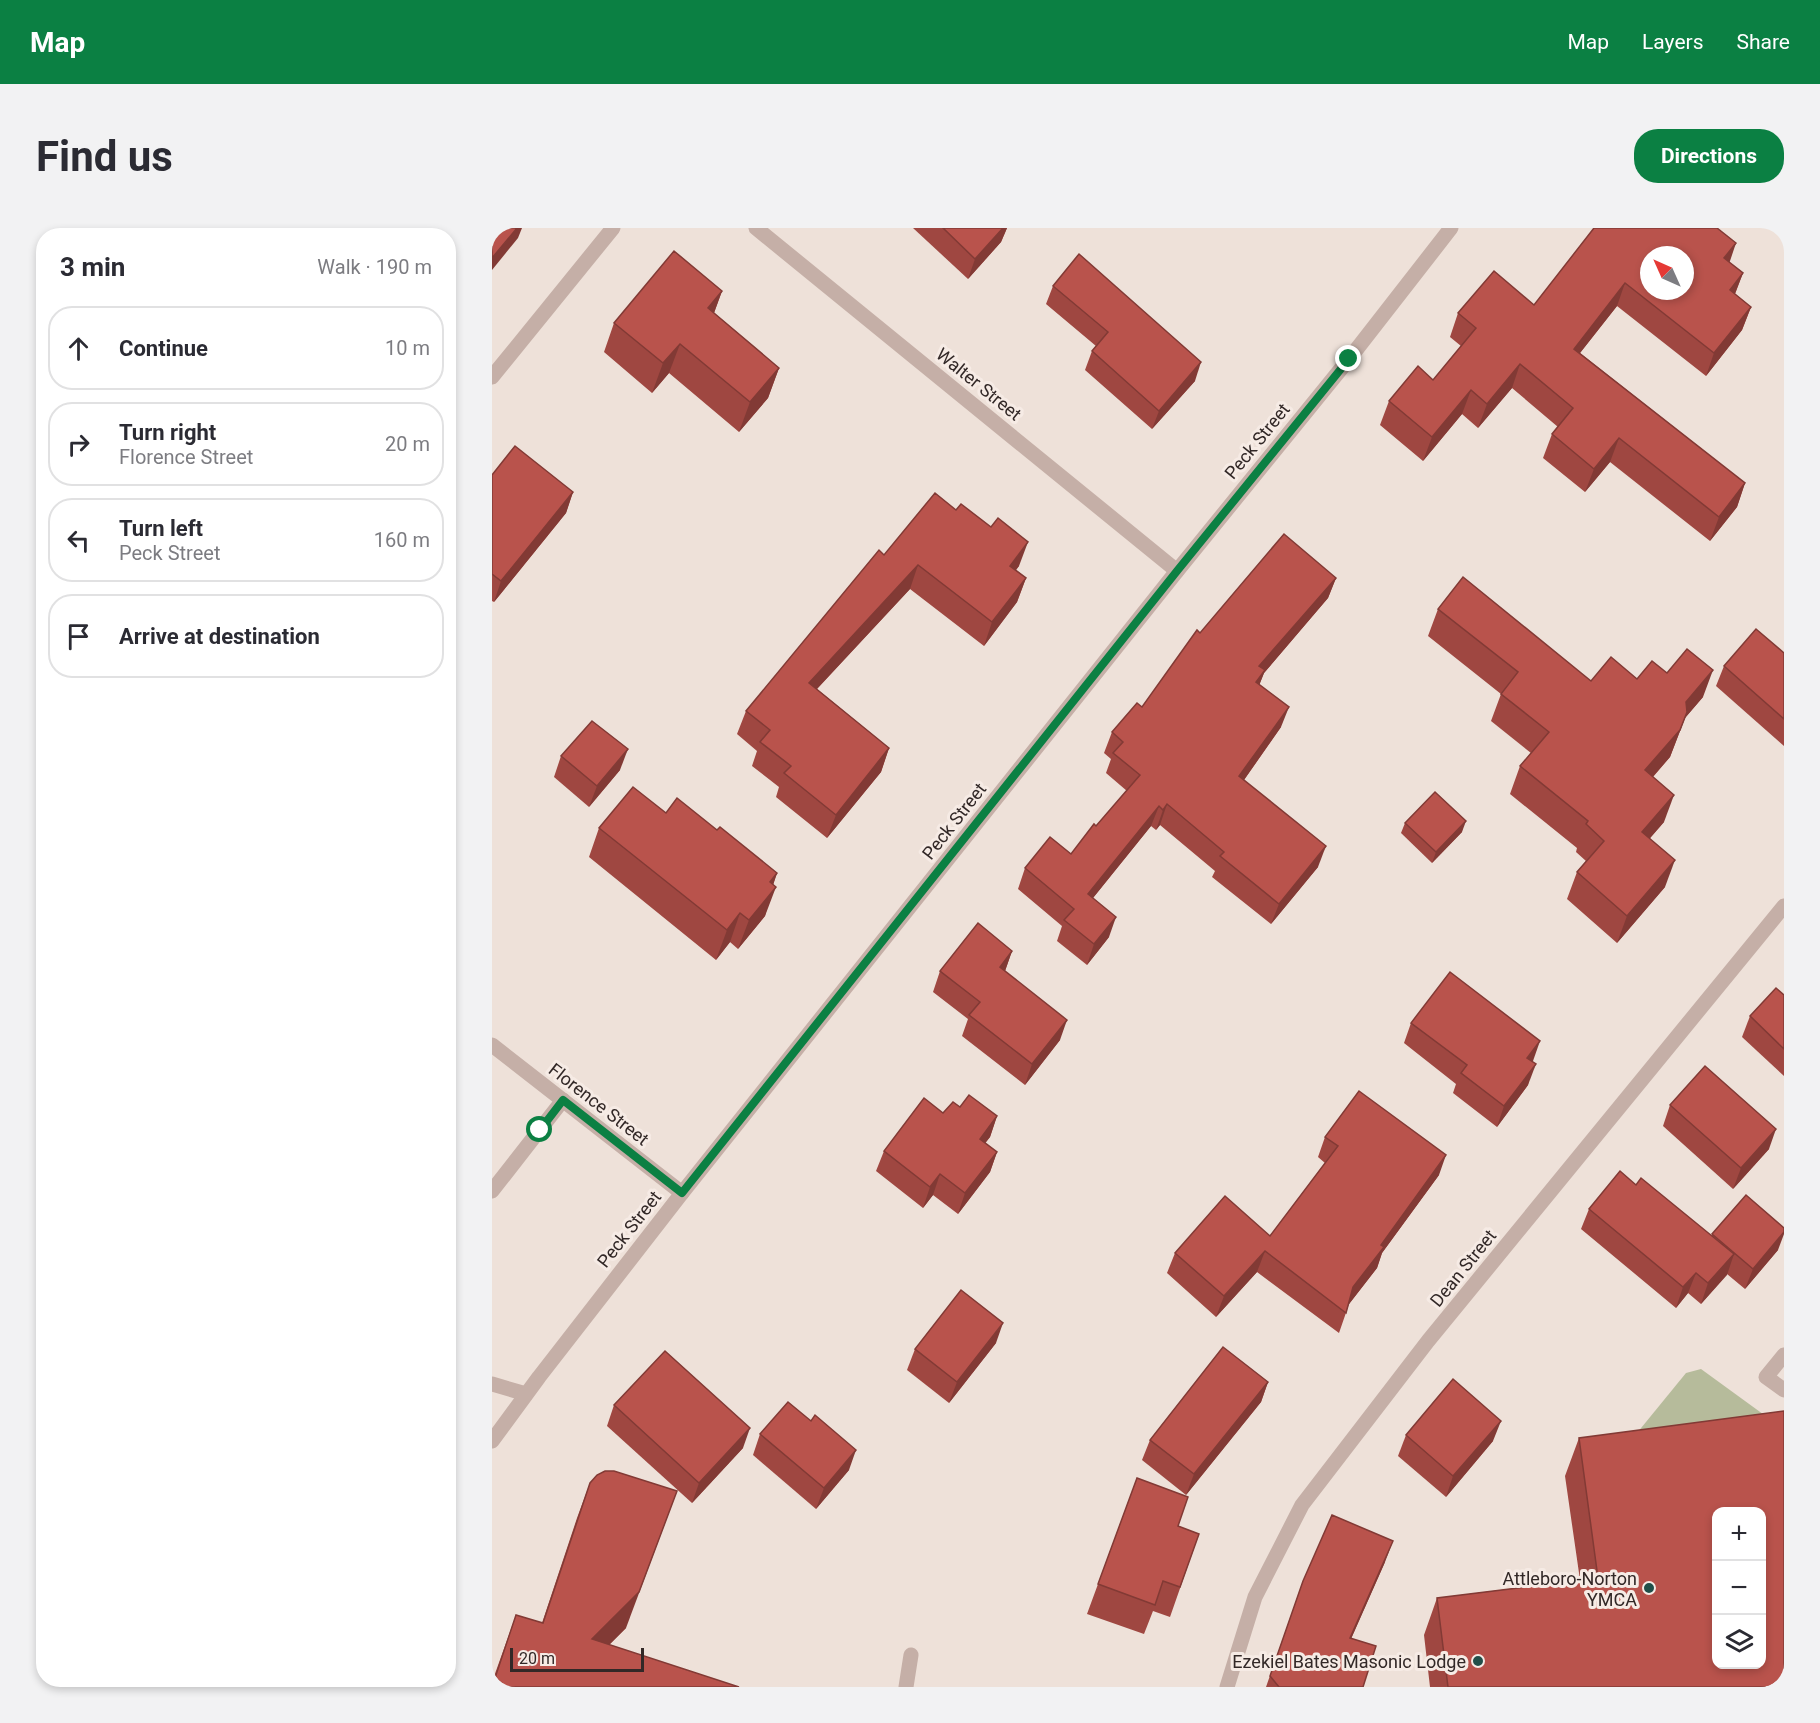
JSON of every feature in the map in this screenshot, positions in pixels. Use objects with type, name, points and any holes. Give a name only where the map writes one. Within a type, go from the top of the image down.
[{"type":"street","points":[[492,377],[613,228]]},
{"type":"street","name":"Walter Street","points":[[756,228],[1177,571]]},
{"type":"street","name":"Peck Street","points":[[492,1441],[682,1193],[1177,571],[1349,359],[1451,228]]},
{"type":"street","name":"Dean Street","points":[[1227,1687],[1255,1597],[1302,1505],[1428,1341],[1784,906]]},
{"type":"street","name":"Florence Street","points":[[492,1045],[682,1193]]},
{"type":"street","points":[[492,1191],[563,1100]]},
{"type":"street","points":[[1784,1355],[1766,1377],[1784,1390]]},
{"type":"street","points":[[492,1384],[526,1394]]},
{"type":"street","points":[[906,1687],[911,1655]]},
{"type":"green space","points":[[1701,1369],[1767,1417],[1637,1433],[1686,1373]]},
{"type":"building","points":[[492,228],[517,228],[492,258]]},
{"type":"building","points":[[943,228],[1003,228],[975,259]]},
{"type":"building","points":[[1594,228],[1717,228],[1736,243],[1724,258],[1743,273],[1730,290],[1751,307],[1714,353],[1647,300],[1694,300],[1694,246],[1640,246],[1640,295],[1625,283],[1574,349],[1745,483],[1719,517],[1619,438],[1594,469],[1552,434],[1573,408],[1520,364],[1487,404],[1471,390],[1432,437],[1389,401],[1418,366],[1433,380],[1476,328],[1458,313],[1494,271],[1534,305]]},
{"type":"building","points":[[674,251],[722,291],[708,308],[779,368],[750,402],[680,344],[663,363],[614,323]]},
{"type":"building","points":[[1079,254],[1201,362],[1159,411],[1092,351],[1108,332],[1053,286]]},
{"type":"building","points":[[515,446],[573,492],[501,581],[492,574],[492,475]]},
{"type":"building","points":[[935,493],[956,510],[961,504],[991,527],[998,518],[1028,542],[1010,566],[1026,578],[992,622],[918,565],[809,683],[889,748],[836,815],[784,773],[791,766],[760,742],[770,730],[746,711],[879,550],[884,555]]},
{"type":"building","points":[[1284,534],[1336,578],[1259,666],[1265,670],[1256,682],[1289,707],[1239,776],[1326,846],[1279,904],[1220,856],[1224,852],[1167,804],[1163,810],[1159,806],[1088,894],[1116,917],[1094,944],[1064,920],[1074,909],[1025,868],[1050,837],[1071,854],[1094,824],[1096,826],[1140,775],[1113,753],[1123,742],[1112,732],[1137,703],[1142,707],[1197,630],[1200,633]]},
{"type":"building","points":[[1463,577],[1591,681],[1611,657],[1637,679],[1652,661],[1667,673],[1687,649],[1713,670],[1686,702],[1687,712],[1680,730],[1645,770],[1674,795],[1642,832],[1675,860],[1627,916],[1577,872],[1604,841],[1586,824],[1588,821],[1520,766],[1549,732],[1501,694],[1518,672],[1438,609]]},
{"type":"building","points":[[1756,629],[1784,653],[1784,719],[1724,666]]},
{"type":"building","points":[[592,721],[628,749],[597,786],[561,756]]},
{"type":"building","points":[[633,787],[666,813],[677,798],[717,830],[720,827],[777,873],[770,882],[776,887],[749,920],[740,913],[727,930],[599,828]]},
{"type":"building","points":[[1435,792],[1466,821],[1436,852],[1405,823]]},
{"type":"building","points":[[978,923],[1012,951],[1000,967],[1067,1020],[1032,1064],[969,1015],[980,1002],[940,971]]},
{"type":"building","points":[[1450,972],[1540,1041],[1527,1058],[1536,1064],[1504,1106],[1461,1073],[1467,1065],[1411,1023]]},
{"type":"building","points":[[1776,988],[1784,995],[1784,1049],[1750,1016]]},
{"type":"building","points":[[1705,1066],[1776,1129],[1741,1168],[1670,1105]]},
{"type":"building","points":[[1359,1091],[1446,1155],[1381,1245],[1384,1247],[1353,1287],[1346,1313],[1265,1251],[1224,1296],[1175,1253],[1225,1196],[1270,1236],[1338,1146],[1325,1137]]},
{"type":"building","points":[[969,1095],[997,1116],[980,1139],[997,1152],[965,1193],[940,1174],[930,1187],[884,1151],[924,1098],[943,1113],[953,1102],[960,1107]]},
{"type":"building","points":[[1620,1171],[1636,1185],[1641,1178],[1734,1254],[1708,1283],[1696,1273],[1683,1287],[1589,1209]]},
{"type":"building","points":[[1746,1195],[1784,1228],[1784,1232],[1753,1269],[1712,1234]]},
{"type":"building","points":[[961,1290],[1003,1323],[957,1382],[915,1349]]},
{"type":"building","points":[[1223,1347],[1268,1382],[1194,1474],[1150,1440]]},
{"type":"building","points":[[665,1351],[750,1428],[699,1483],[614,1405]]},
{"type":"building","points":[[1453,1379],[1501,1421],[1453,1476],[1406,1435]]},
{"type":"building","points":[[788,1402],[811,1421],[815,1415],[856,1450],[824,1488],[760,1434]]},
{"type":"building","name":"Attleboro-Norton YMCA","points":[[1784,1411],[1784,1687],[1448,1687],[1437,1598],[1598,1578],[1579,1438]]},
{"type":"building","points":[[605,1471],[614,1471],[677,1491],[639,1592],[592,1639],[739,1687],[492,1687],[516,1615],[543,1623],[590,1483],[597,1475]]},
{"type":"building","points":[[1137,1478],[1188,1497],[1178,1526],[1199,1534],[1180,1587],[1163,1581],[1155,1605],[1098,1584]]},
{"type":"building","points":[[1332,1515],[1393,1541],[1350,1638],[1376,1646],[1363,1687],[1279,1687],[1270,1676],[1303,1581]]},
{"type":"place","name":"Attleboro-Norton YMCA","points":[[1649,1588]]},
{"type":"place","name":"Ezekiel Bates Masonic Lodge","points":[[1478,1661]]},
{"type":"route","points":[[540,1130],[563,1100],[682,1193],[1177,571],[1349,359]]}]
